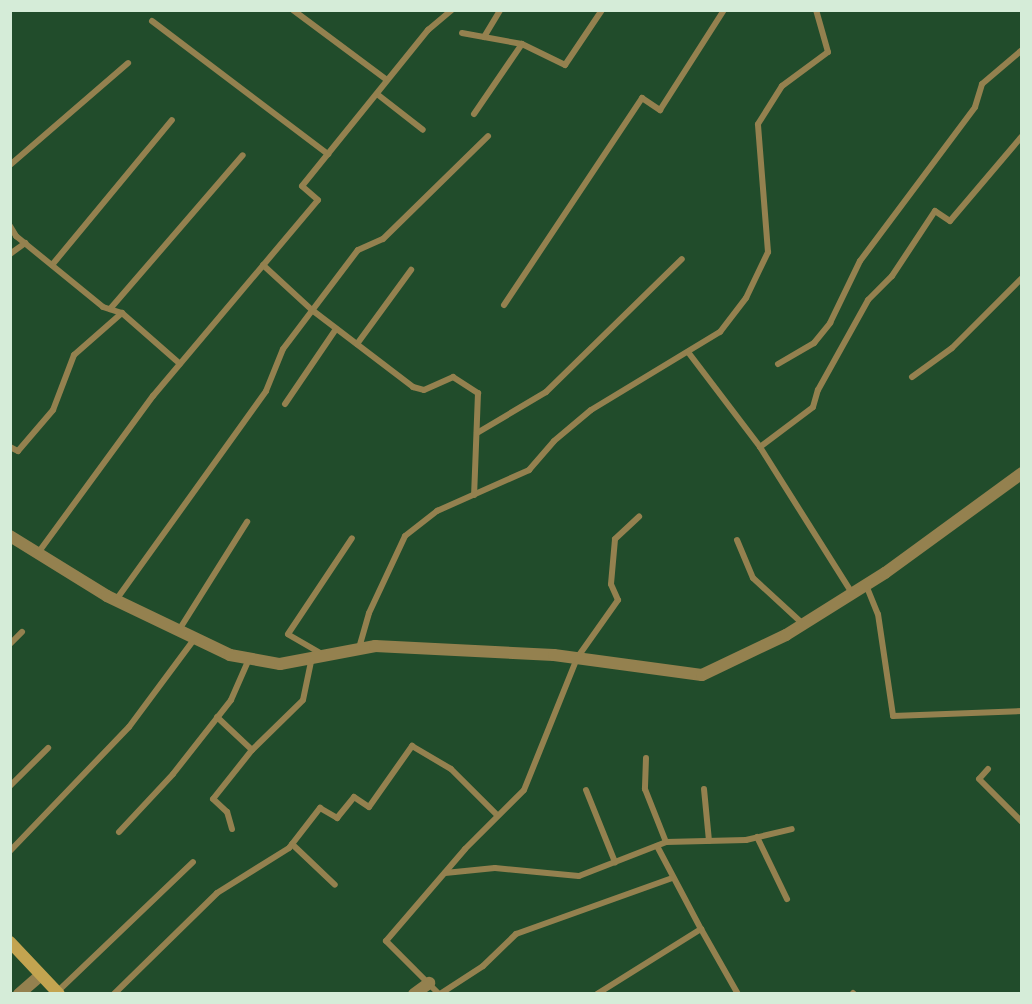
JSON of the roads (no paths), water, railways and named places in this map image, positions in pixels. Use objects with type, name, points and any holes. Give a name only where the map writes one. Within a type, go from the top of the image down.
[{"type":"main road","points":[[10,942],[58,993]]},
{"type":"street","points":[[10,536],[116,600],[231,655],[280,664],[375,646],[577,658],[702,675],[803,624],[865,585],[1022,473]]},
{"type":"street","points":[[19,993],[40,976]]},
{"type":"street","points":[[414,993],[429,983]]},
{"type":"lane","points":[[293,10],[387,80]]},
{"type":"lane","points":[[38,553],[180,364],[318,200],[302,186],[428,30],[452,10]]},
{"type":"lane","points":[[484,37],[500,10]]},
{"type":"lane","points":[[462,33],[522,44],[565,65],[602,10]]},
{"type":"lane","points":[[504,305],[642,98],[660,110],[724,10]]},
{"type":"lane","points":[[359,648],[369,613],[405,536],[437,511],[529,470],[555,441],[591,410],[720,332],[747,298],[768,252],[758,124],[782,86],[828,52],[816,10]]},
{"type":"lane","points":[[152,21],[328,154]]},
{"type":"lane","points":[[474,114],[522,44]]},
{"type":"lane","points":[[778,364],[814,343],[830,323],[860,261],[975,107],[982,84],[1022,50]]},
{"type":"lane","points":[[10,165],[128,63]]},
{"type":"lane","points":[[377,94],[423,130]]},
{"type":"lane","points":[[52,266],[172,120]]},
{"type":"lane","points":[[116,600],[266,391],[283,349],[357,250],[383,239],[488,136]]},
{"type":"lane","points":[[760,447],[813,407],[818,390],[868,300],[892,276],[935,210],[950,221],[1022,136]]},
{"type":"lane","points":[[110,309],[243,155]]},
{"type":"lane","points":[[10,226],[25,243],[52,266],[110,309],[122,313],[180,364]]},
{"type":"lane","points":[[10,254],[25,243]]},
{"type":"lane","points":[[477,433],[546,392],[682,259]]},
{"type":"lane","points":[[262,266],[312,310],[413,387],[424,390],[453,377],[478,393],[474,495]]},
{"type":"lane","points":[[357,344],[411,270]]},
{"type":"lane","points":[[912,377],[952,348],[1022,278]]},
{"type":"lane","points":[[10,447],[18,451],[53,410],[74,355],[122,313]]},
{"type":"lane","points":[[285,404],[336,328]]},
{"type":"lane","points":[[688,352],[760,447],[852,593]]},
{"type":"lane","points":[[639,517],[615,539],[611,584],[618,600],[577,658],[524,789],[444,873],[386,941],[440,993],[483,966],[516,934],[672,878]]},
{"type":"lane","points":[[179,630],[247,522]]},
{"type":"lane","points":[[232,829],[227,812],[213,799],[252,750],[303,700],[318,655],[288,634],[352,538]]},
{"type":"lane","points":[[737,540],[753,578],[803,624]]},
{"type":"lane","points":[[865,585],[879,614],[893,716],[1022,711]]},
{"type":"lane","points":[[10,644],[22,632]]},
{"type":"lane","points":[[10,840],[13,848],[129,727],[195,638]]},
{"type":"lane","points":[[119,832],[173,774],[231,700],[249,658]]},
{"type":"lane","points":[[217,717],[252,750]]},
{"type":"lane","points":[[114,993],[217,893],[292,844],[320,808],[337,818],[354,797],[369,807],[412,746],[451,769],[498,816]]},
{"type":"lane","points":[[10,786],[48,748]]},
{"type":"lane","points":[[646,758],[645,789],[666,842]]},
{"type":"lane","points":[[988,769],[979,779],[1022,822]]},
{"type":"lane","points":[[704,789],[710,841]]},
{"type":"lane","points":[[586,790],[615,862]]},
{"type":"lane","points":[[444,873],[495,868],[579,876],[666,842],[757,837],[792,829]]},
{"type":"lane","points":[[757,837],[787,899]]},
{"type":"lane","points":[[292,844],[335,885]]},
{"type":"lane","points":[[657,846],[672,878],[738,993]]},
{"type":"lane","points":[[58,993],[193,862]]},
{"type":"lane","points":[[597,993],[701,929]]}]
